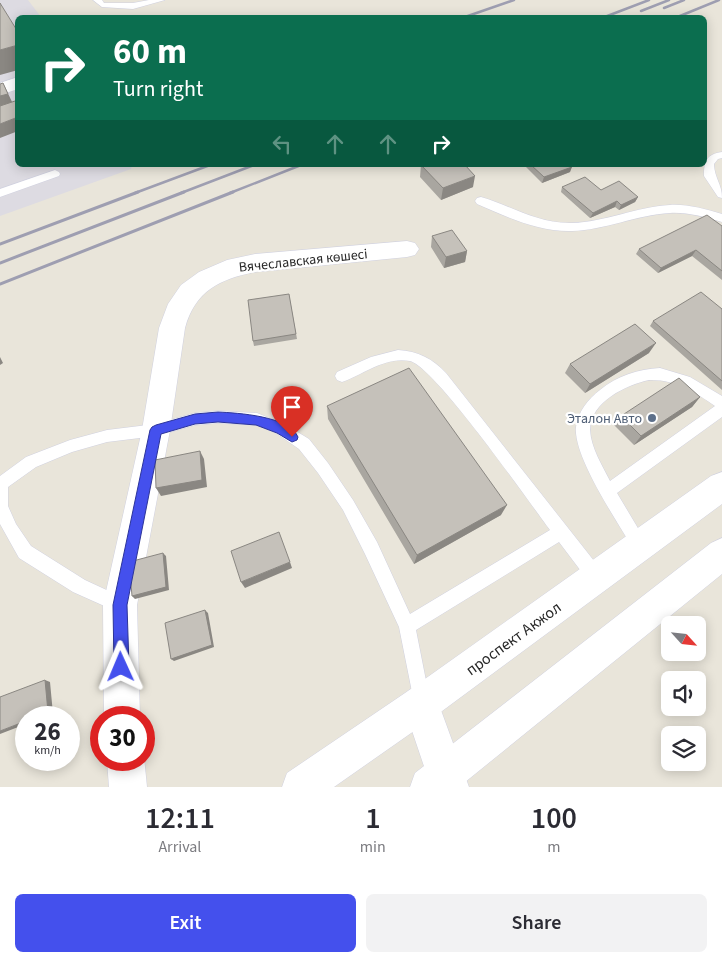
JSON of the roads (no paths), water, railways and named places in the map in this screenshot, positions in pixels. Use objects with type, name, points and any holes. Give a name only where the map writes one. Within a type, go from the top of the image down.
[{"type":"street","points":[[0,89],[15,84]]},
{"type":"street","name":"Вячеславская көшесі","points":[[122,706],[120,605],[156,430],[176,311],[190,292],[208,278],[227,269],[256,264],[407,249]]},
{"type":"street","name":"проспект Акжол","points":[[301,787],[422,704],[722,486]]},
{"type":"street","points":[[422,704],[442,782],[720,559]]},
{"type":"street","points":[[127,771],[128,787]]},
{"type":"lane","points":[[97,0],[102,5],[133,6],[161,0]]},
{"type":"lane","points":[[722,155],[716,156],[708,164],[709,176],[722,194]]},
{"type":"lane","points":[[0,193],[55,174]]},
{"type":"lane","points":[[481,201],[532,221],[571,227],[605,223],[668,209],[686,209],[722,218]]},
{"type":"lane","points":[[342,376],[391,355],[407,354],[420,358],[432,367],[596,577]]},
{"type":"lane","points":[[640,545],[608,491],[587,448],[583,429],[587,412],[598,399],[615,386],[638,376],[659,374],[677,378],[722,403]]},
{"type":"lane","points":[[608,491],[722,409]]},
{"type":"lane","points":[[120,605],[79,586],[26,552],[10,529],[0,506],[1,484],[31,462],[70,446],[107,436],[156,430],[195,419],[218,417],[257,420],[281,429],[304,444],[348,505],[371,548],[407,626],[422,704]]},
{"type":"lane","points":[[407,626],[561,532]]},
{"type":"railway","points":[[471,15],[514,0]]},
{"type":"railway","points":[[610,15],[649,0]]},
{"type":"railway","points":[[641,11],[669,0]]},
{"type":"railway","points":[[664,8],[684,0]]},
{"type":"railway","points":[[682,15],[719,0]]},
{"type":"railway","points":[[135,193],[205,167]]},
{"type":"railway","points":[[181,193],[249,167]]},
{"type":"railway","points":[[230,193],[296,167]]},
{"type":"railway","points":[[0,244],[138,192]]},
{"type":"railway","points":[[0,263],[184,192]]},
{"type":"railway","points":[[0,284],[233,192]]},
{"type":"place","name":"Эталон Авто","points":[[652,418]]}]
